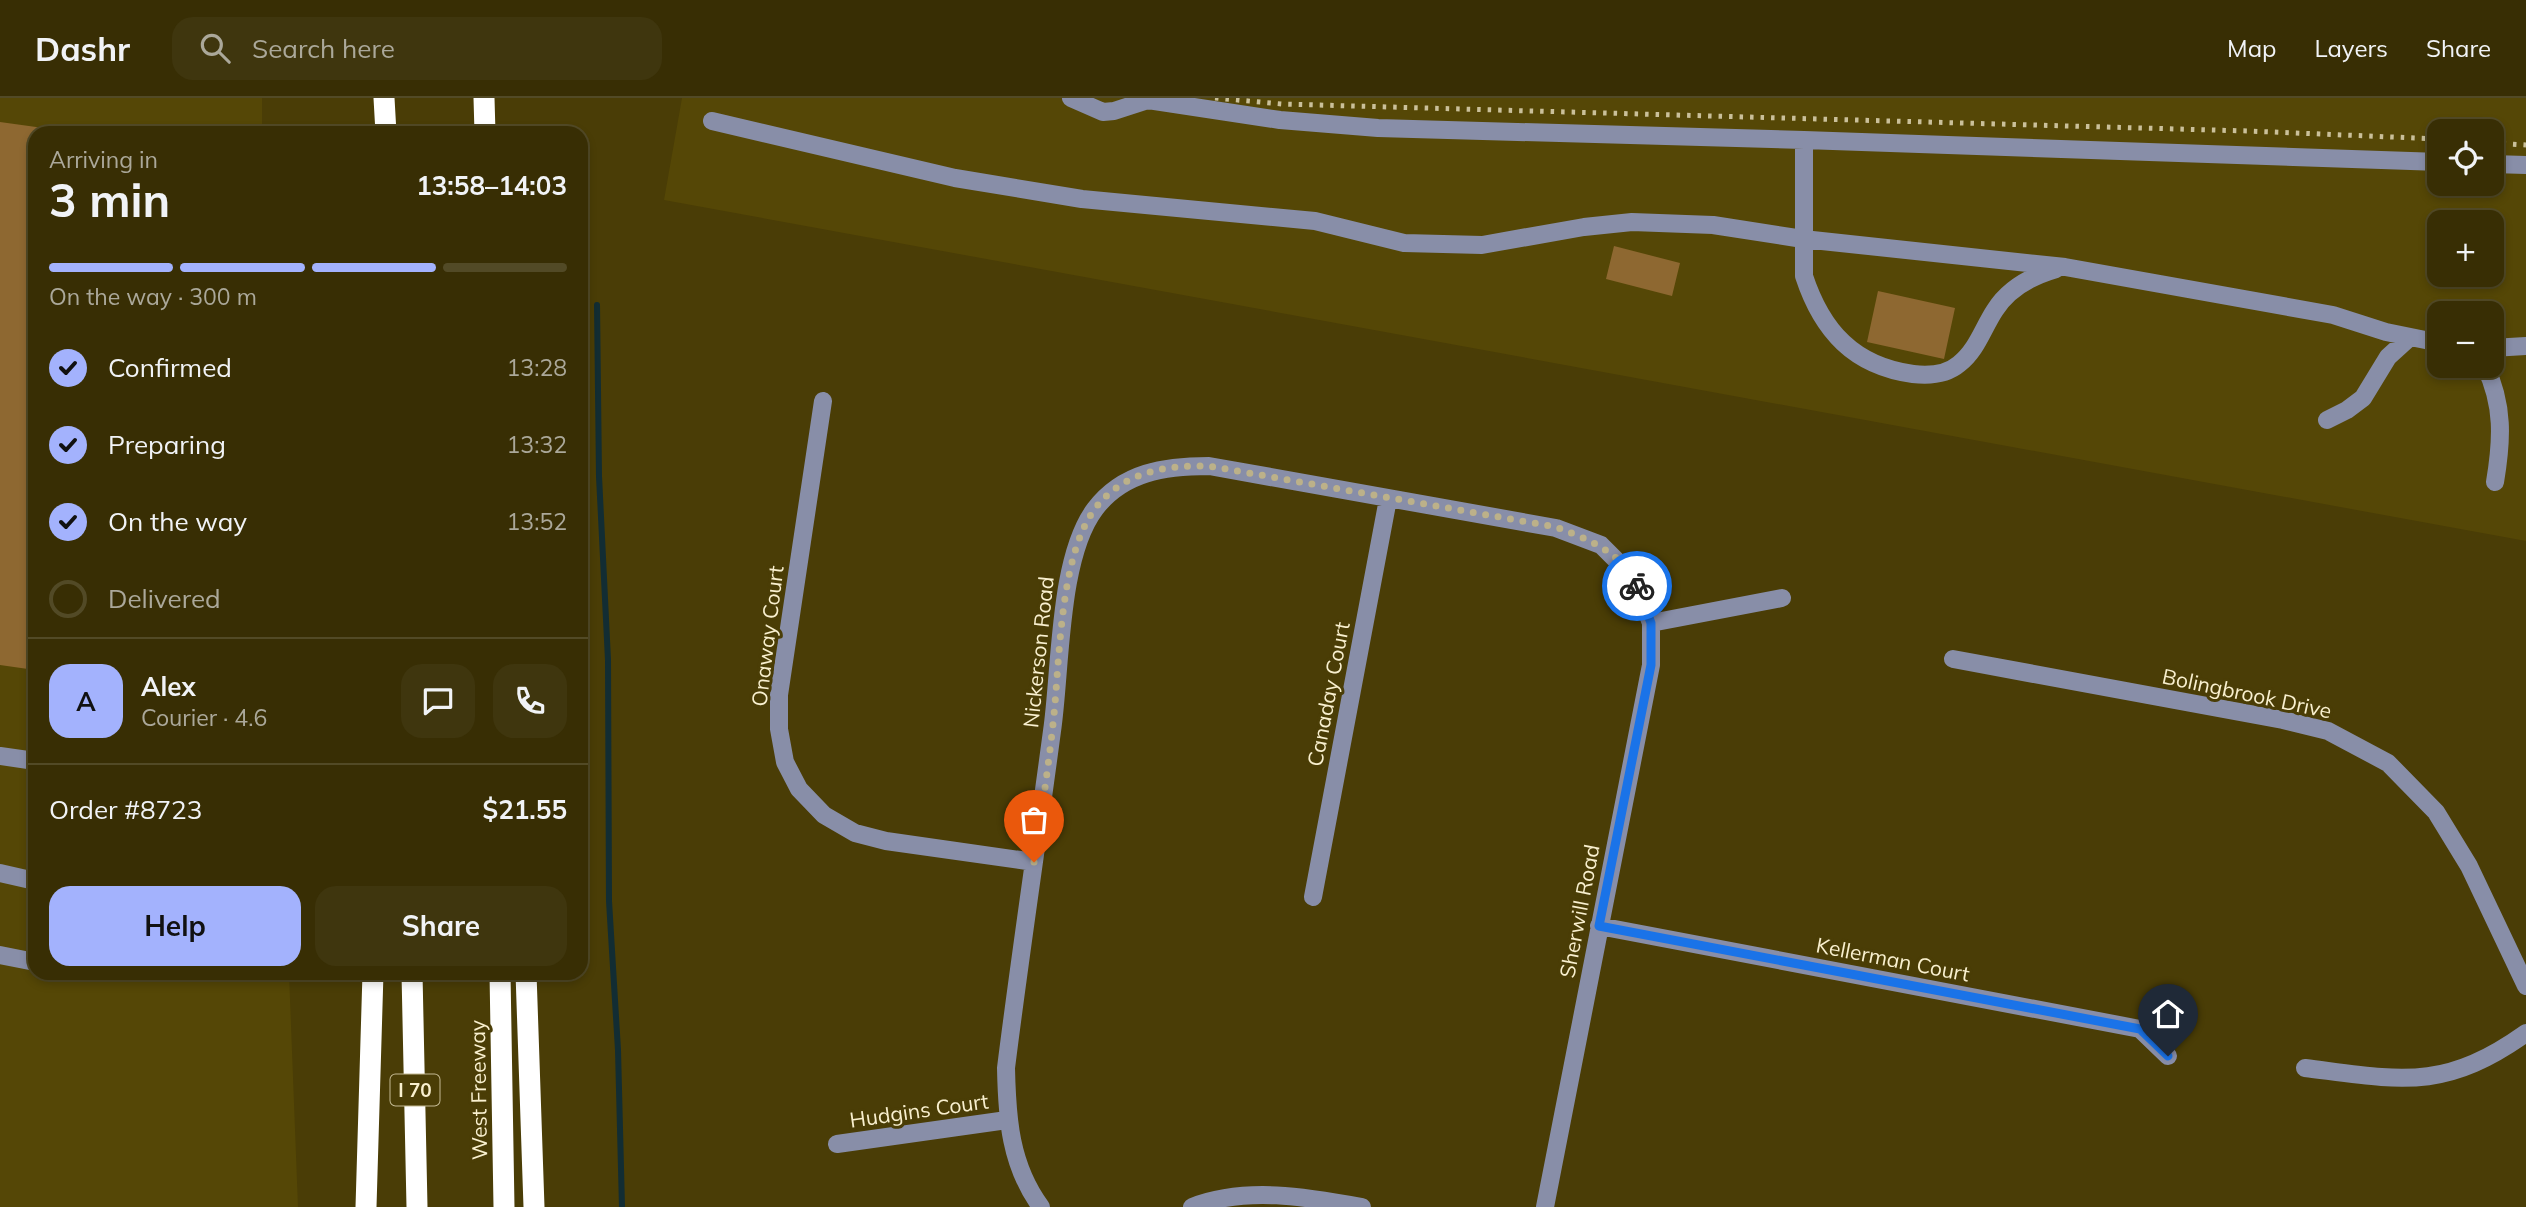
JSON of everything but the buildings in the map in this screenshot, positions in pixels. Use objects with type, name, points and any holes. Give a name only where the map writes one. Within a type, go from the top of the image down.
[{"type":"highway","points":[[384,98],[384,126]]},
{"type":"highway","points":[[484,98],[485,126]]},
{"type":"highway","points":[[373,980],[380,1207]]},
{"type":"highway","name":"I 70","points":[[412,980],[417,1207]]},
{"type":"highway","name":"West Freeway","points":[[500,980],[504,1207]]},
{"type":"highway","points":[[526,980],[534,1207]]},
{"type":"highway","points":[[366,1207],[373,1005]]},
{"type":"street","points":[[1071,98],[1103,111],[1114,111],[1148,100],[1280,120],[1378,128],[1804,139],[2427,162]]},
{"type":"street","points":[[712,121],[955,178],[1082,199],[1315,221],[1404,243],[1482,245],[1584,227],[1632,222],[1713,226],[1803,239],[2065,267],[2333,315],[2427,340]]},
{"type":"street","points":[[1804,139],[1804,276],[1811,297],[1829,328],[1856,354],[1875,365],[1895,372],[1920,375],[1936,375],[1958,365],[1969,355],[1996,308],[2014,289],[2035,275],[2065,267]]},
{"type":"street","points":[[2504,164],[2526,165]]},
{"type":"street","points":[[2327,420],[2363,398],[2388,356],[2410,337]]},
{"type":"street","points":[[2504,347],[2526,346]]},
{"type":"street","points":[[2490,378],[2500,406],[2501,446],[2496,482]]},
{"type":"street","name":"Onaway Court","points":[[824,401],[779,695],[779,729],[785,762],[799,789],[824,815],[855,833],[886,841],[1034,862]]},
{"type":"street","name":"Nickerson Road","points":[[1041,1207],[1032,1195],[1015,1157],[1007,1120],[1006,1068],[1053,727],[1070,566],[1080,535],[1095,509],[1119,486],[1146,471],[1177,466],[1209,466],[1556,527],[1601,545],[1634,578],[1651,623]]},
{"type":"street","name":"Canaday Court","points":[[1313,897],[1388,499]]},
{"type":"street","points":[[1651,623],[1782,598]]},
{"type":"street","name":"Sherwill Road","points":[[1545,1207],[1651,665],[1651,623]]},
{"type":"street","name":"Bolingbrook Drive","points":[[1953,659],[2283,720],[2328,731],[2388,763],[2437,811],[2469,866],[2526,986]]},
{"type":"street","points":[[0,756],[28,760]]},
{"type":"street","points":[[0,873],[28,879]]},
{"type":"street","name":"Kellerman Court","points":[[1599,926],[2140,1029],[2168,1056]]},
{"type":"street","points":[[0,955],[28,960]]},
{"type":"street","points":[[2305,1068],[2385,1078],[2417,1079],[2447,1074],[2478,1063],[2526,1033]]},
{"type":"street","name":"Hudgins Court","points":[[837,1144],[1007,1120]]},
{"type":"street","points":[[1192,1207],[1237,1196],[1278,1195],[1362,1207]]},
{"type":"shaded area","points":[[0,98],[262,98],[262,126],[28,126],[28,980],[289,980],[298,1207],[0,1207]]},
{"type":"shaded area","points":[[682,98],[2526,98],[2526,541],[664,200]]},
{"type":"waterway","points":[[597,305],[599,476],[608,660],[609,901],[618,1050],[622,1207]]},
{"type":"railway","points":[[1215,98],[1282,104],[2427,138]]},
{"type":"railway","points":[[2504,144],[2526,145]]},
{"type":"way so far","points":[[1034,862],[1053,727],[1070,566],[1080,535],[1095,509],[1119,486],[1146,471],[1177,466],[1209,466],[1556,527],[1601,545],[1634,578],[1637,586]]},
{"type":"route","points":[[1637,586],[1651,623],[1651,665],[1599,926],[2140,1029],[2168,1056]]}]
